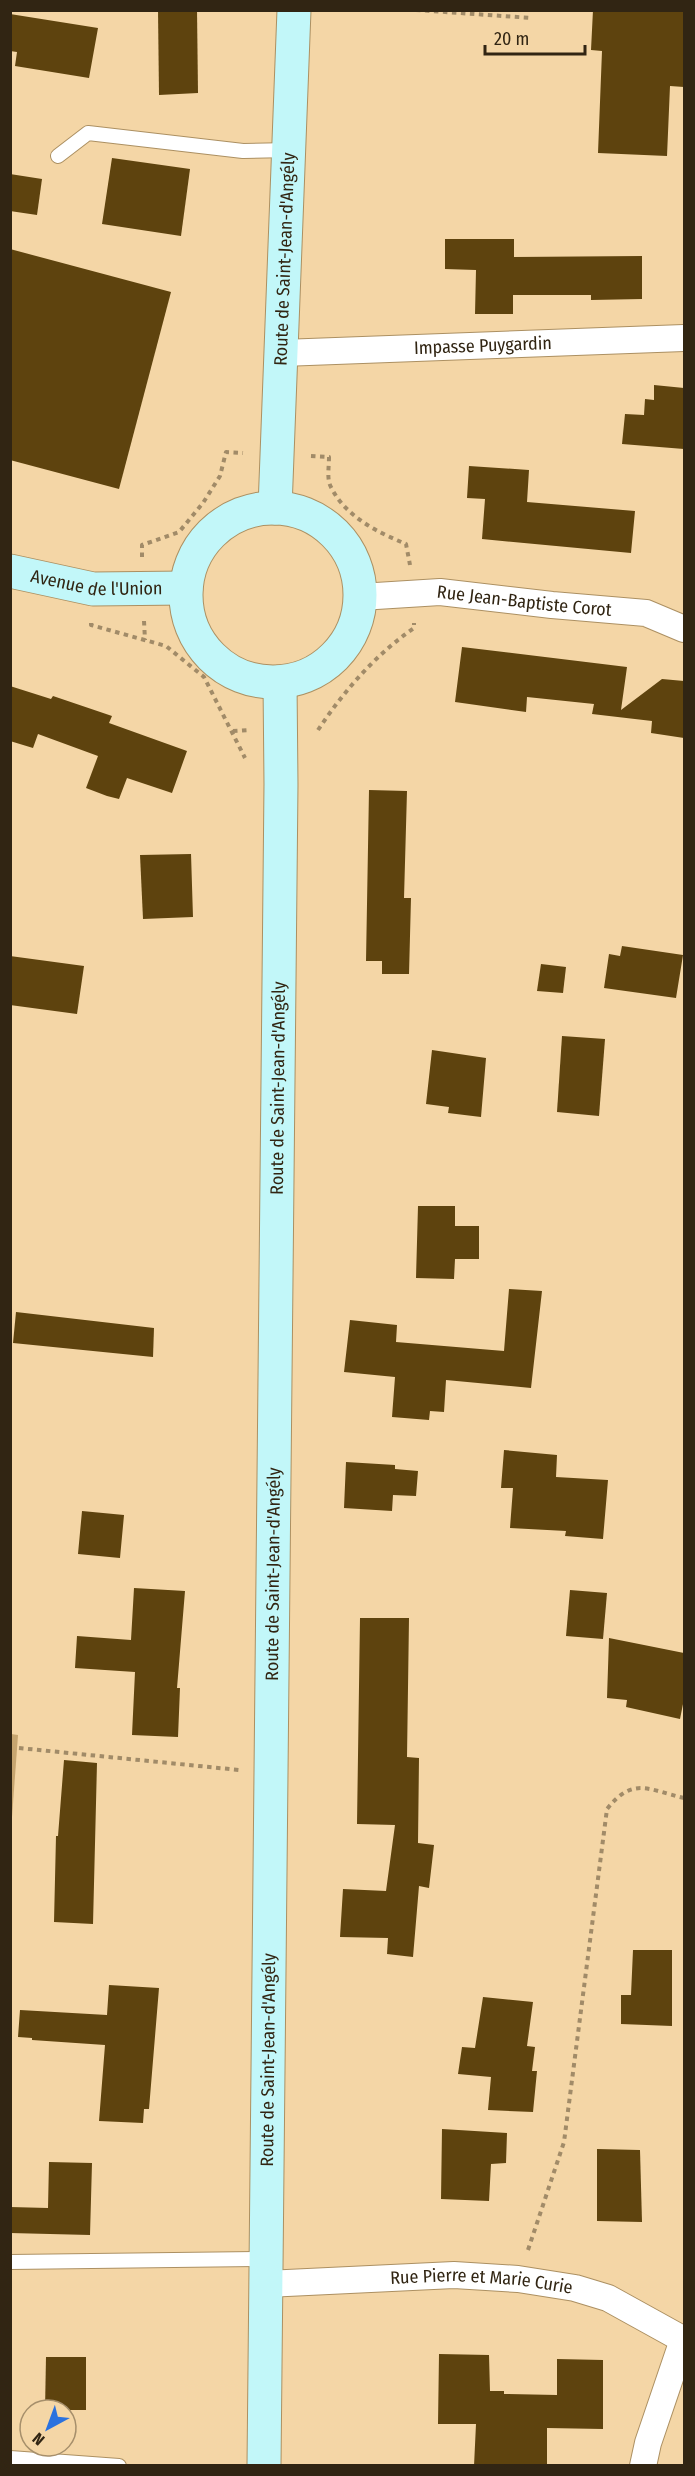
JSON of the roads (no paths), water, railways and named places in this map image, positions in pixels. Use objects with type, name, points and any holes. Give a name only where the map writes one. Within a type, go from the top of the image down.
[{"type":"main road","name":"Route de Saint-Jean-d'Angély","points":[[275,508],[294,10]]},
{"type":"main road","points":[[275,508],[302,513],[327,526],[345,545],[357,570],[360,597],[356,622],[345,645],[328,664],[306,676],[280,682],[251,680],[223,667],[202,646],[189,618],[186,588],[192,562],[205,539],[233,518],[249,511],[275,508]]},
{"type":"main road","name":"Avenue de l'Union","points":[[10,571],[93,589],[186,588]]},
{"type":"main road","name":"Route de Saint-Jean-d'Angély","points":[[264,2466],[281,784],[280,682]]},
{"type":"street","name":"Impasse Puygardin","points":[[282,353],[684,338]]},
{"type":"street","name":"Rue Jean-Baptiste Corot","points":[[360,597],[440,592],[646,613],[684,629]]},
{"type":"street","name":"Rue Pierre et Marie Curie","points":[[266,2272],[454,2275],[518,2279],[575,2288],[608,2298],[684,2340]]},
{"type":"street","points":[[643,2466],[648,2443],[684,2340]]},
{"type":"lane","points":[[58,156],[88,133],[243,151],[290,150]]},
{"type":"lane","points":[[10,2262],[266,2272]]},
{"type":"lane","points":[[10,2457],[119,2466]]}]
